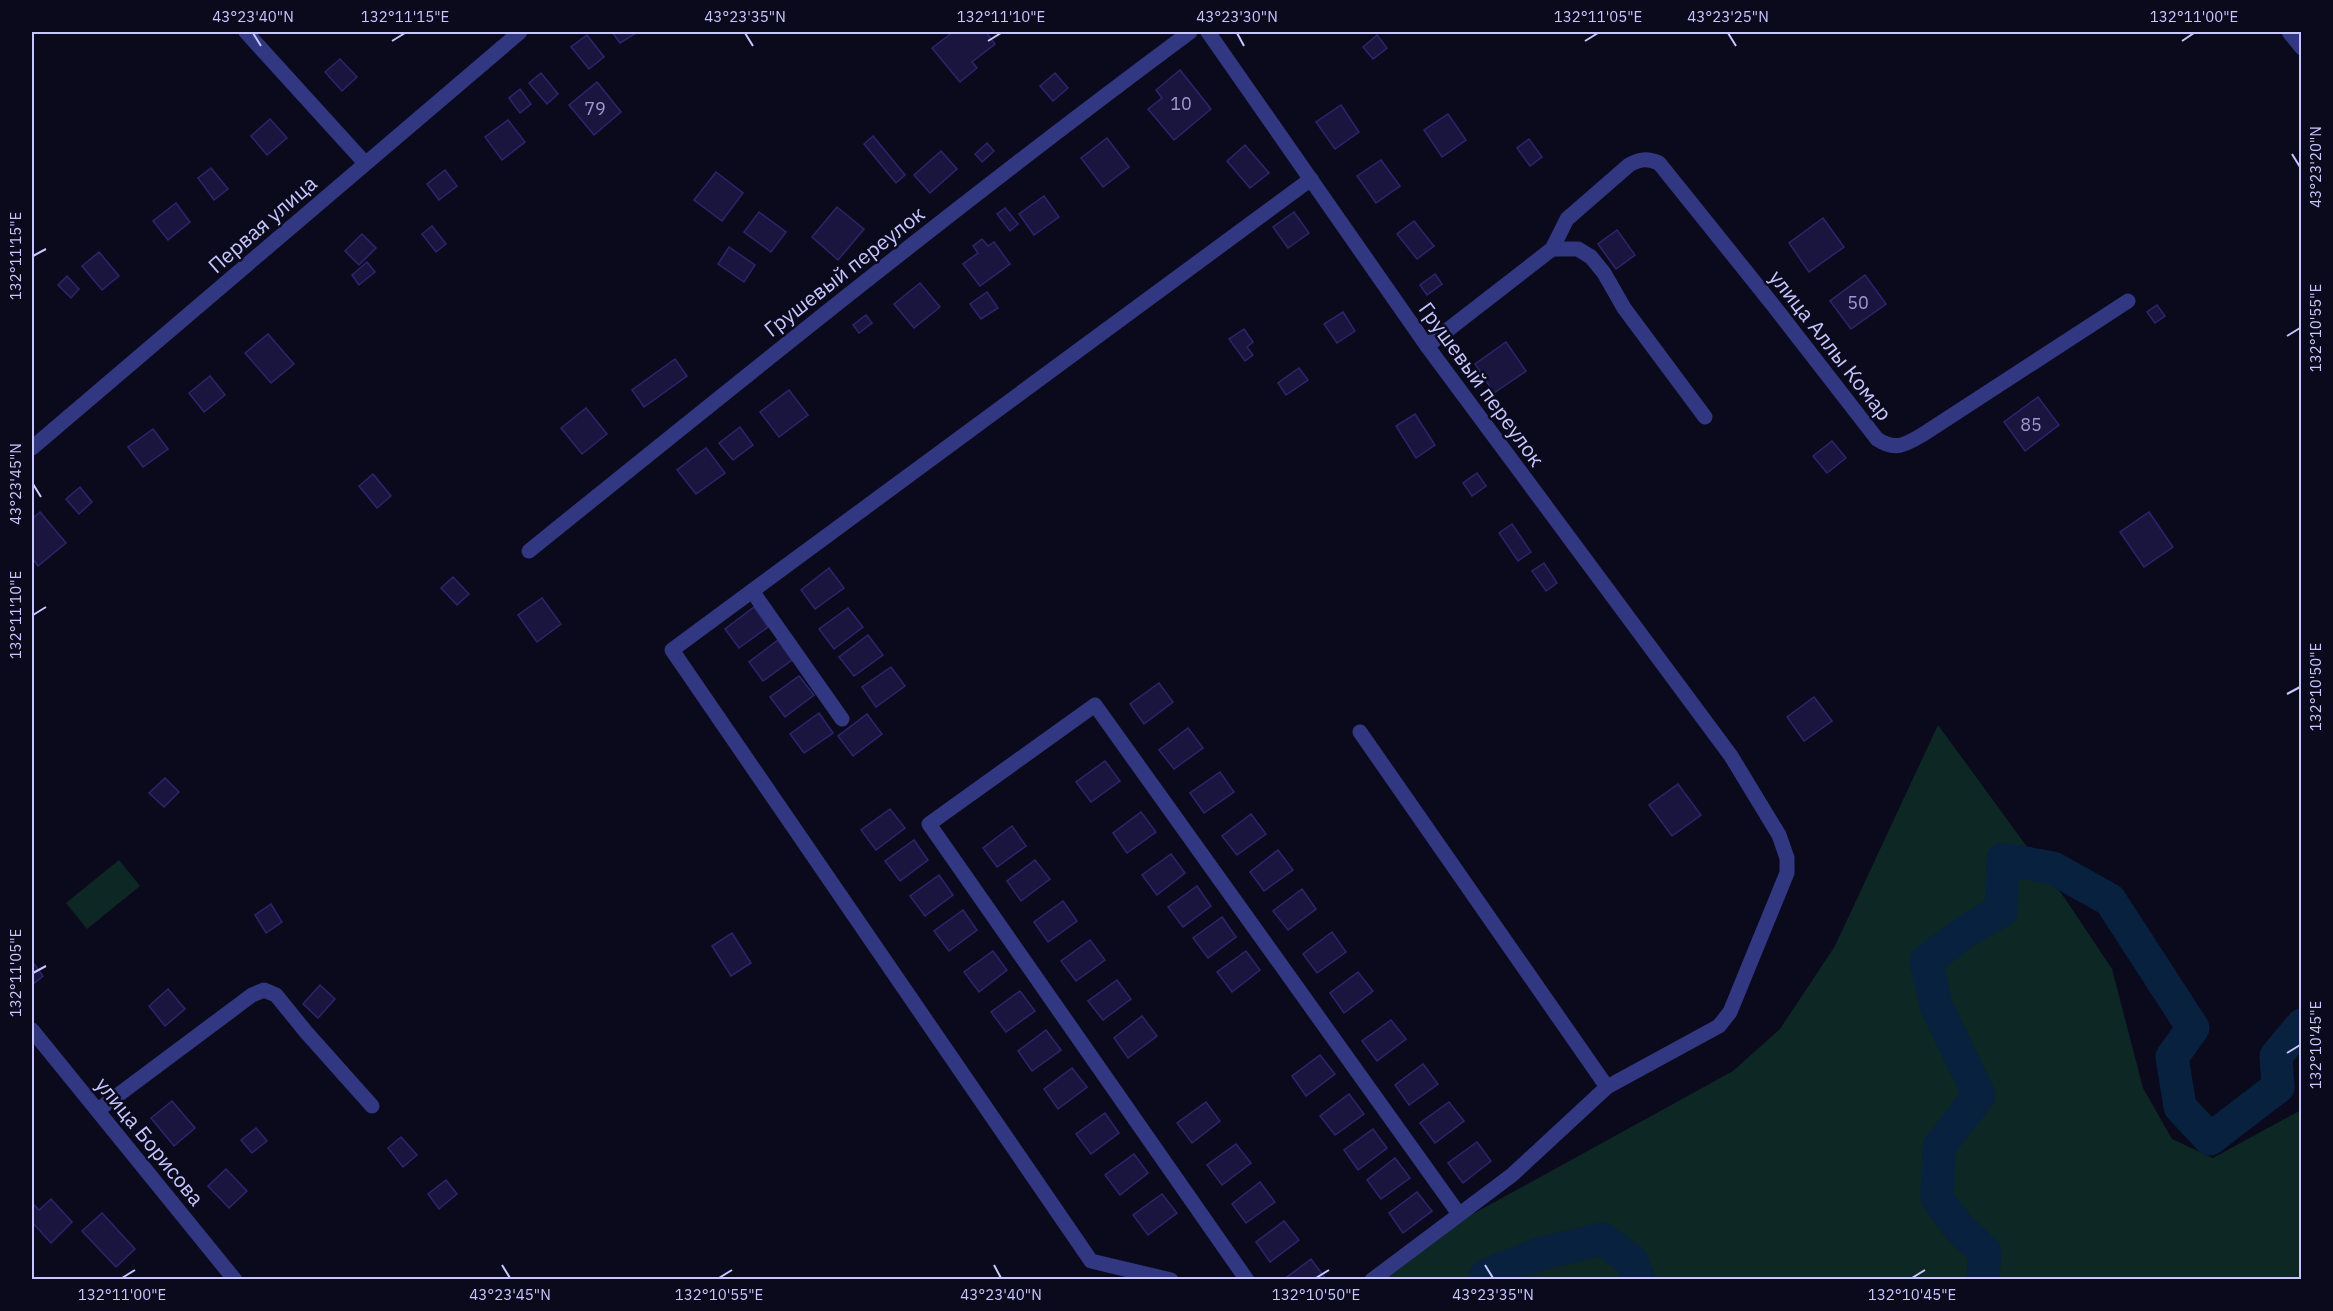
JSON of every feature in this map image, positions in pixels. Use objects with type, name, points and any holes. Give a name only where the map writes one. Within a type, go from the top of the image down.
[{"type":"street","points":[[246,32],[365,163]]},
{"type":"street","name":"Первая улица","points":[[32,448],[520,32]]},
{"type":"street","name":"Грушевый переулок","points":[[529,551],[872,275],[1052,134],[1190,32]]},
{"type":"street","name":"Грушевый переулок","points":[[1208,32],[1427,346],[1731,756],[1779,835],[1787,858],[1786,873],[1730,1012],[1719,1026],[1607,1087],[1512,1175],[1372,1280]]},
{"type":"street","points":[[2289,32],[2301,48]]},
{"type":"street","name":"улица Аллы Комар","points":[[1552,249],[1567,219],[1621,172],[1639,160],[1650,159],[1659,163],[1877,439],[1887,446],[1895,447],[1904,445],[1922,435],[2128,301]]},
{"type":"street","points":[[1171,1280],[1091,1261],[672,650],[1311,179]]},
{"type":"street","points":[[1427,346],[1552,249],[1578,249],[1591,257],[1604,273],[1624,308],[1705,417]]},
{"type":"street","points":[[752,591],[842,719]]},
{"type":"street","points":[[1247,1280],[929,824],[1095,705],[1460,1214]]},
{"type":"street","points":[[1360,732],[1607,1087]]},
{"type":"street","points":[[98,1110],[252,995],[264,990],[276,995],[372,1106]]},
{"type":"street","name":"улица Борисова","points":[[32,1030],[235,1280]]},
{"type":"green space","points":[[1938,725],[2066,900],[2112,969],[2143,1088],[2172,1139],[2213,1158],[2301,1110],[2301,1279],[1374,1280],[1431,1237],[1733,1071],[1780,1029],[1835,946]]},
{"type":"green space","points":[[119,860],[140,886],[87,929],[66,903]]},
{"type":"building","points":[[612,32],[638,32],[620,43]]},
{"type":"building","points":[[953,32],[986,32],[995,44],[972,62],[977,68],[960,82],[932,48]]},
{"type":"building","points":[[587,35],[604,57],[589,69],[571,47]]},
{"type":"building","points":[[1377,35],[1387,48],[1373,59],[1363,47]]},
{"type":"building","points":[[340,59],[357,77],[342,91],[325,72]]},
{"type":"building","points":[[1180,70],[1211,109],[1174,140],[1148,109],[1162,98],[1156,90]]},
{"type":"building","points":[[541,73],[558,94],[547,104],[529,83]]},
{"type":"building","points":[[1055,73],[1068,88],[1053,101],[1040,86]]},
{"type":"building","points":[[597,82],[621,112],[594,135],[569,105]]},
{"type":"building","points":[[520,89],[531,104],[520,113],[509,98]]},
{"type":"building","points":[[1341,105],[1359,132],[1335,149],[1316,122]]},
{"type":"building","points":[[1448,114],[1466,140],[1442,157],[1424,130]]},
{"type":"building","points":[[270,119],[287,138],[267,155],[251,136]]},
{"type":"building","points":[[508,120],[525,142],[502,160],[485,137]]},
{"type":"building","points":[[873,136],[905,175],[896,183],[864,144]]},
{"type":"building","points":[[1107,138],[1129,167],[1103,187],[1081,158]]},
{"type":"building","points":[[1529,139],[1542,157],[1530,166],[1517,148]]},
{"type":"building","points":[[987,143],[994,151],[982,162],[975,154]]},
{"type":"building","points":[[1245,145],[1269,173],[1250,188],[1227,161]]},
{"type":"building","points":[[941,151],[957,169],[930,193],[914,175]]},
{"type":"building","points":[[1381,160],[1400,186],[1376,203],[1357,176]]},
{"type":"building","points":[[211,168],[228,189],[214,200],[198,178]]},
{"type":"building","points":[[445,170],[457,186],[439,200],[427,184]]},
{"type":"building","points":[[716,172],[743,193],[722,221],[694,200]]},
{"type":"building","points":[[1044,196],[1059,217],[1034,235],[1019,214]]},
{"type":"building","points":[[176,203],[190,222],[168,240],[153,221]]},
{"type":"building","points":[[837,207],[864,229],[838,260],[812,237]]},
{"type":"building","points":[[1005,208],[1018,224],[1010,231],[997,214]]},
{"type":"building","points":[[759,212],[786,232],[771,252],[744,232]]},
{"type":"building","points":[[1294,212],[1309,233],[1288,248],[1273,227]]},
{"type":"building","points":[[1823,218],[1844,247],[1809,272],[1789,243]]},
{"type":"building","points":[[1414,221],[1434,246],[1417,259],[1397,234]]},
{"type":"building","points":[[432,226],[446,244],[436,252],[422,234]]},
{"type":"building","points":[[1617,230],[1635,255],[1616,269],[1598,244]]},
{"type":"building","points":[[362,234],[376,248],[359,265],[345,251]]},
{"type":"building","points":[[982,239],[988,246],[994,242],[1010,264],[980,286],[963,264],[978,253],[973,246]]},
{"type":"building","points":[[729,247],[755,265],[744,282],[718,264]]},
{"type":"building","points":[[99,252],[119,276],[102,290],[82,266]]},
{"type":"building","points":[[367,262],[375,272],[359,285],[352,275]]},
{"type":"building","points":[[1435,274],[1442,284],[1427,295],[1420,285]]},
{"type":"building","points":[[1865,275],[1886,304],[1851,329],[1830,301]]},
{"type":"building","points":[[67,276],[79,289],[71,298],[58,285]]},
{"type":"building","points":[[920,283],[940,307],[914,328],[894,304]]},
{"type":"building","points":[[987,292],[998,308],[981,319],[970,304]]},
{"type":"building","points":[[2157,305],[2165,316],[2155,323],[2147,312]]},
{"type":"building","points":[[1343,312],[1355,331],[1337,343],[1324,324]]},
{"type":"building","points":[[866,315],[872,323],[859,333],[853,325]]},
{"type":"building","points":[[1244,329],[1253,342],[1247,347],[1253,355],[1245,361],[1229,339]]},
{"type":"building","points":[[268,334],[294,364],[271,383],[245,353]]},
{"type":"building","points":[[1506,342],[1526,371],[1494,393],[1475,364]]},
{"type":"building","points":[[675,359],[687,376],[644,407],[632,390]]},
{"type":"building","points":[[1299,368],[1308,380],[1286,395],[1278,383]]},
{"type":"building","points":[[210,376],[225,395],[204,412],[189,393]]},
{"type":"building","points":[[789,390],[808,415],[779,437],[760,412]]},
{"type":"building","points":[[2038,397],[2059,425],[2025,451],[2004,422]]},
{"type":"building","points":[[586,408],[607,434],[582,454],[561,428]]},
{"type":"building","points":[[1415,414],[1435,445],[1416,458],[1396,426]]},
{"type":"building","points":[[740,427],[753,445],[733,460],[719,443]]},
{"type":"building","points":[[153,429],[168,449],[143,467],[128,447]]},
{"type":"building","points":[[1832,441],[1846,458],[1827,473],[1813,456]]},
{"type":"building","points":[[706,448],[725,473],[696,494],[677,470]]},
{"type":"building","points":[[1477,473],[1486,486],[1472,496],[1463,483]]},
{"type":"building","points":[[373,474],[391,496],[377,508],[359,486]]},
{"type":"building","points":[[80,487],[92,502],[79,514],[66,499]]},
{"type":"building","points":[[40,512],[66,543],[38,566],[32,558],[32,519]]},
{"type":"building","points":[[2149,512],[2173,547],[2144,567],[2120,532]]},
{"type":"building","points":[[1512,524],[1531,552],[1518,561],[1499,533]]},
{"type":"building","points":[[1544,563],[1557,583],[1546,591],[1532,571]]},
{"type":"building","points":[[829,568],[844,588],[815,609],[801,590]]},
{"type":"building","points":[[453,577],[469,594],[457,605],[441,588]]},
{"type":"building","points":[[542,598],[561,624],[537,642],[518,615]]},
{"type":"building","points":[[754,607],[768,627],[739,648],[725,629]]},
{"type":"building","points":[[848,608],[863,627],[834,649],[819,629]]},
{"type":"building","points":[[868,635],[883,655],[854,676],[839,657]]},
{"type":"building","points":[[778,640],[792,660],[763,681],[749,662]]},
{"type":"building","points":[[891,667],[905,686],[876,707],[862,687]]},
{"type":"building","points":[[799,676],[814,695],[785,717],[770,697]]},
{"type":"building","points":[[1159,683],[1173,702],[1144,724],[1130,704]]},
{"type":"building","points":[[1814,697],[1832,721],[1804,741],[1787,717]]},
{"type":"building","points":[[819,713],[833,733],[804,753],[790,734]]},
{"type":"building","points":[[867,714],[882,734],[853,756],[838,736]]},
{"type":"building","points":[[1188,728],[1203,748],[1174,769],[1159,750]]},
{"type":"building","points":[[1105,761],[1120,781],[1091,802],[1076,782]]},
{"type":"building","points":[[1220,772],[1234,792],[1204,813],[1190,793]]},
{"type":"building","points":[[165,778],[179,792],[164,807],[149,793]]},
{"type":"building","points":[[1678,784],[1701,815],[1672,836],[1649,805]]},
{"type":"building","points":[[890,809],[905,828],[876,850],[861,830]]},
{"type":"building","points":[[1141,812],[1156,832],[1127,853],[1113,833]]},
{"type":"building","points":[[1251,814],[1266,834],[1237,855],[1222,836]]},
{"type":"building","points":[[1012,826],[1026,846],[997,867],[983,848]]},
{"type":"building","points":[[914,840],[928,860],[900,881],[885,861]]},
{"type":"building","points":[[1278,850],[1293,870],[1264,891],[1250,872]]},
{"type":"building","points":[[1171,854],[1185,873],[1157,895],[1142,875]]},
{"type":"building","points":[[1035,860],[1050,879],[1021,901],[1007,881]]},
{"type":"building","points":[[939,875],[953,895],[925,916],[910,896]]},
{"type":"building","points":[[1197,886],[1211,906],[1183,927],[1168,907]]},
{"type":"building","points":[[1302,889],[1316,909],[1288,930],[1273,911]]},
{"type":"building","points":[[1063,901],[1077,921],[1048,942],[1034,922]]},
{"type":"building","points":[[271,904],[282,922],[266,933],[255,915]]},
{"type":"building","points":[[963,910],[977,930],[949,951],[934,931]]},
{"type":"building","points":[[1222,917],[1236,937],[1208,958],[1193,938]]},
{"type":"building","points":[[1332,932],[1346,952],[1317,973],[1303,954]]},
{"type":"building","points":[[732,933],[751,963],[731,976],[712,946]]},
{"type":"building","points":[[1090,940],[1105,960],[1076,981],[1061,961]]},
{"type":"building","points":[[993,951],[1007,970],[979,992],[964,972]]},
{"type":"building","points":[[1246,951],[1260,970],[1232,992],[1217,972]]},
{"type":"building","points":[[32,961],[43,976],[32,985]]},
{"type":"building","points":[[1358,972],[1373,991],[1344,1013],[1330,993]]},
{"type":"building","points":[[1117,980],[1131,999],[1103,1020],[1088,1001]]},
{"type":"building","points":[[320,985],[335,999],[318,1018],[303,1004]]},
{"type":"building","points":[[168,989],[185,1009],[165,1026],[149,1006]]},
{"type":"building","points":[[1020,991],[1035,1011],[1006,1032],[991,1012]]},
{"type":"building","points":[[1142,1016],[1157,1036],[1128,1058],[1114,1038]]},
{"type":"building","points":[[1391,1020],[1406,1039],[1377,1061],[1362,1041]]},
{"type":"building","points":[[1046,1030],[1061,1050],[1032,1071],[1018,1051]]},
{"type":"building","points":[[1320,1055],[1335,1074],[1306,1096],[1292,1076]]},
{"type":"building","points":[[1423,1064],[1438,1084],[1409,1105],[1395,1085]]},
{"type":"building","points":[[1072,1068],[1087,1087],[1058,1109],[1044,1089]]},
{"type":"building","points":[[1349,1094],[1364,1114],[1335,1135],[1320,1116]]},
{"type":"building","points":[[172,1101],[195,1128],[174,1146],[151,1118]]},
{"type":"building","points":[[1206,1102],[1220,1121],[1192,1143],[1177,1123]]},
{"type":"building","points":[[1449,1102],[1464,1121],[1435,1143],[1420,1123]]},
{"type":"building","points":[[1105,1113],[1119,1133],[1091,1154],[1076,1134]]},
{"type":"building","points":[[256,1128],[267,1141],[252,1153],[241,1140]]},
{"type":"building","points":[[1373,1129],[1387,1148],[1358,1170],[1344,1150]]},
{"type":"building","points":[[401,1137],[417,1155],[403,1167],[388,1148]]},
{"type":"building","points":[[1477,1142],[1491,1161],[1463,1183],[1448,1163]]},
{"type":"building","points":[[1236,1144],[1251,1163],[1222,1185],[1207,1165]]},
{"type":"building","points":[[1134,1154],[1148,1173],[1120,1195],[1105,1175]]},
{"type":"building","points":[[1395,1158],[1410,1178],[1381,1199],[1367,1180]]},
{"type":"building","points":[[226,1169],[247,1191],[229,1208],[208,1186]]},
{"type":"building","points":[[446,1180],[457,1194],[439,1209],[428,1194]]},
{"type":"building","points":[[1260,1182],[1275,1202],[1246,1223],[1232,1204]]},
{"type":"building","points":[[1417,1192],[1432,1211],[1403,1233],[1389,1213]]},
{"type":"building","points":[[1162,1194],[1177,1213],[1148,1235],[1133,1215]]},
{"type":"building","points":[[51,1199],[72,1222],[51,1243],[32,1222],[32,1203],[39,1210]]},
{"type":"building","points":[[102,1213],[135,1249],[116,1267],[82,1231]]},
{"type":"building","points":[[1284,1221],[1299,1240],[1270,1262],[1256,1242]]},
{"type":"building","points":[[1311,1259],[1325,1278],[1283,1280]]},
{"type":"waterway","points":[[1983,1280],[1985,1252],[1960,1229],[1937,1198],[1939,1147],[1979,1095],[1936,1005],[1926,961],[1968,930],[2001,911],[2003,859],[2053,868],[2110,900],[2193,1028],[2172,1057],[2180,1107],[2210,1139],[2278,1087],[2276,1056],[2302,1025]]},
{"type":"waterway","points":[[1484,1280],[1486,1275],[1539,1254],[1602,1239],[1631,1260],[1639,1280]]}]
